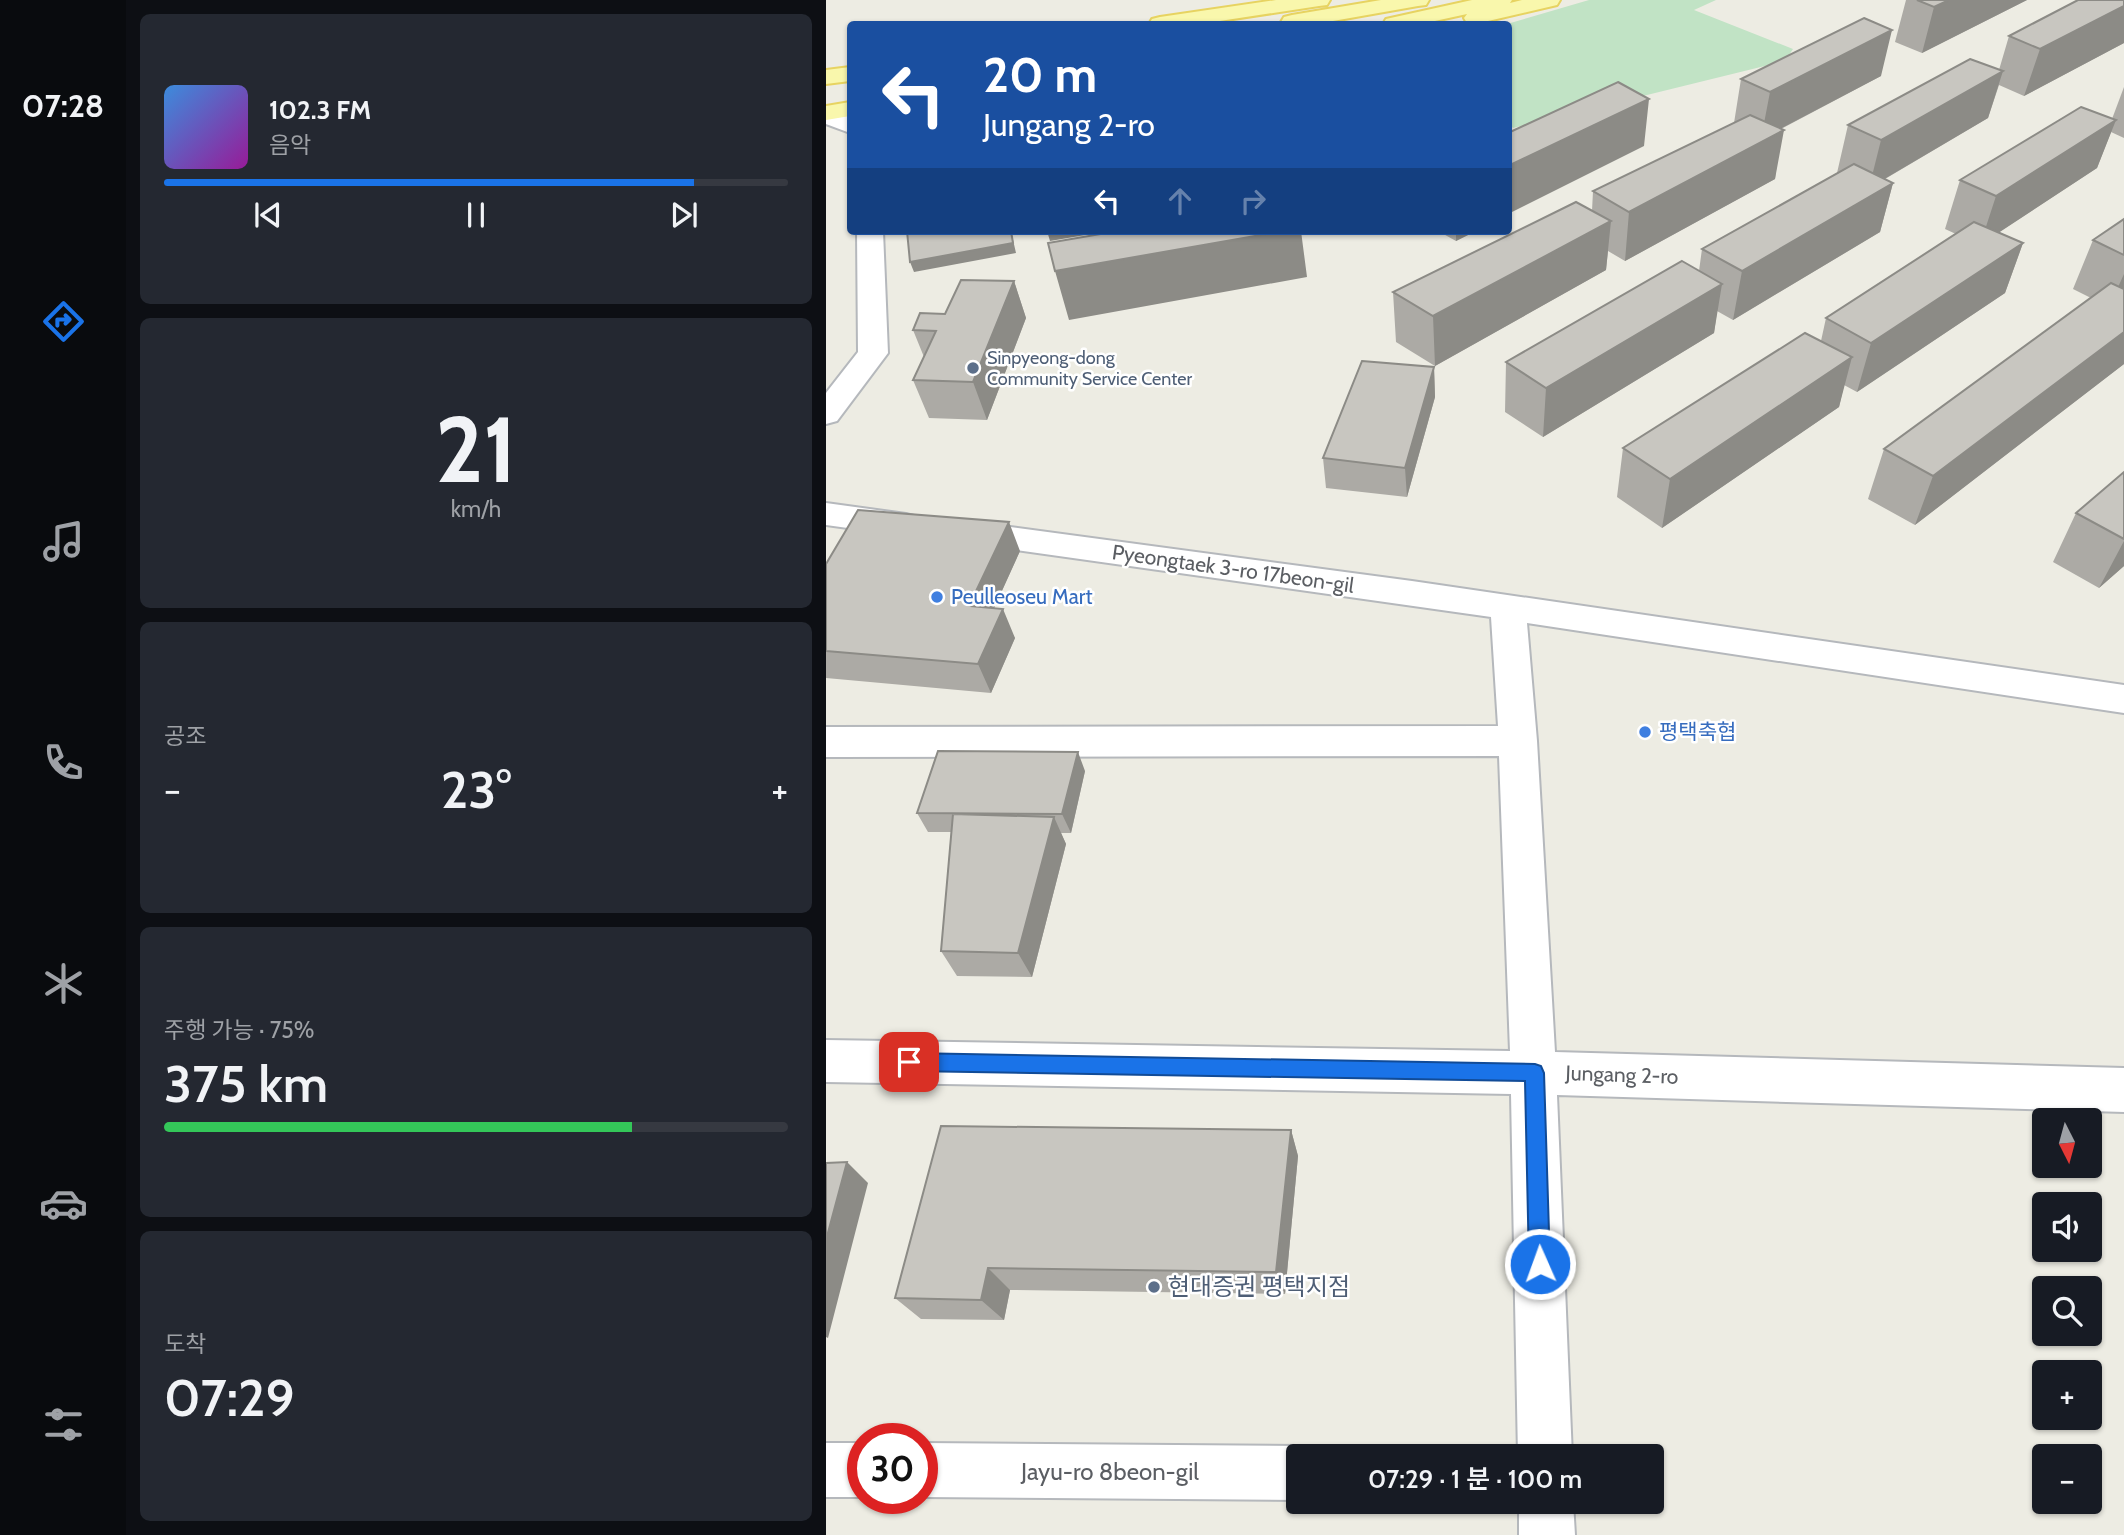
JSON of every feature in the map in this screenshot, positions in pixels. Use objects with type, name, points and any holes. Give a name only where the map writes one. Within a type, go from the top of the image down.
[{"type":"main road","points":[[1180,21],[1319,0]]},
{"type":"main road","points":[[1296,21],[1418,0]]},
{"type":"main road","points":[[1407,21],[1500,0]]},
{"type":"main road","points":[[1462,21],[1549,0]]},
{"type":"main road","points":[[826,77],[847,74]]},
{"type":"main road","points":[[826,93],[847,90]]},
{"type":"street","points":[[826,414],[873,353],[870,235]]},
{"type":"street","name":"Pyeongtaek 3-ro 17beon-gil","points":[[826,514],[2124,699]]},
{"type":"street","points":[[1507,609],[1518,741],[1535,1073],[1545,1444]]},
{"type":"street","points":[[826,742],[1518,741]]},
{"type":"street","name":"Jungang 2-ro","points":[[826,1061],[1535,1073],[2124,1090]]},
{"type":"street","points":[[826,1470],[847,1470]]},
{"type":"street","name":"Jayu-ro 8beon-gil","points":[[938,1470],[1286,1473]]},
{"type":"street","points":[[1546,1514],[1547,1535]]},
{"type":"green space","points":[[1589,0],[1716,0],[1694,10],[1793,49],[1785,61],[1513,128],[1512,23]]},
{"type":"building","points":[[1917,0],[1949,0],[1934,7]]},
{"type":"building","points":[[2078,0],[2124,0],[2124,6],[2040,49],[2009,36]]},
{"type":"building","points":[[1864,18],[1892,30],[1770,92],[1741,79]]},
{"type":"building","points":[[1970,59],[2003,71],[1881,140],[1848,125]]},
{"type":"building","points":[[1618,82],[1649,99],[1512,164],[1512,131]]},
{"type":"building","points":[[2081,107],[2116,120],[1996,196],[1960,180]]},
{"type":"building","points":[[1750,115],[1784,130],[1629,212],[1593,191]]},
{"type":"building","points":[[1854,164],[1893,183],[1742,271],[1702,249]]},
{"type":"building","points":[[1576,202],[1611,221],[1433,316],[1393,292],[1512,235]]},
{"type":"building","points":[[2124,219],[2124,255],[2093,240]]},
{"type":"building","points":[[1974,222],[2023,243],[1871,343],[1826,318]]},
{"type":"building","points":[[907,235],[1012,235],[1013,243],[910,262]]},
{"type":"building","points":[[1095,235],[1260,235],[1055,271],[1048,243]]},
{"type":"building","points":[[1682,261],[1722,284],[1546,388],[1506,362]]},
{"type":"building","points":[[961,280],[1014,281],[973,382],[913,380],[936,331],[913,330],[920,313],[945,314]]},
{"type":"building","points":[[2111,283],[2124,289],[2124,332],[1933,476],[1884,449]]},
{"type":"building","points":[[1805,333],[1852,357],[1670,479],[1623,448]]},
{"type":"building","points":[[1362,361],[1434,367],[1405,468],[1323,458]]},
{"type":"building","points":[[2124,472],[2124,539],[2076,513]]},
{"type":"building","points":[[858,510],[1009,522],[969,606],[1003,609],[978,664],[826,651],[826,564]]},
{"type":"building","points":[[938,751],[1078,752],[1062,814],[917,813]]},
{"type":"building","points":[[953,814],[1054,817],[1018,953],[941,951]]},
{"type":"building","points":[[941,1126],[1291,1130],[1276,1272],[988,1268],[981,1300],[895,1298]]},
{"type":"building","points":[[847,1162],[826,1240],[826,1163]]},
{"type":"place","name":"Sinpyeong-dong Community Service Center","points":[[973,368]]},
{"type":"place","name":"Peulleoseu Mart","points":[[937,597]]},
{"type":"place","name":"평택축협","points":[[1645,732]]},
{"type":"place","name":"현대증권 평택지점","points":[[1154,1287]]},
{"type":"route","points":[[909,1062],[1535,1073],[1540,1264]]}]
